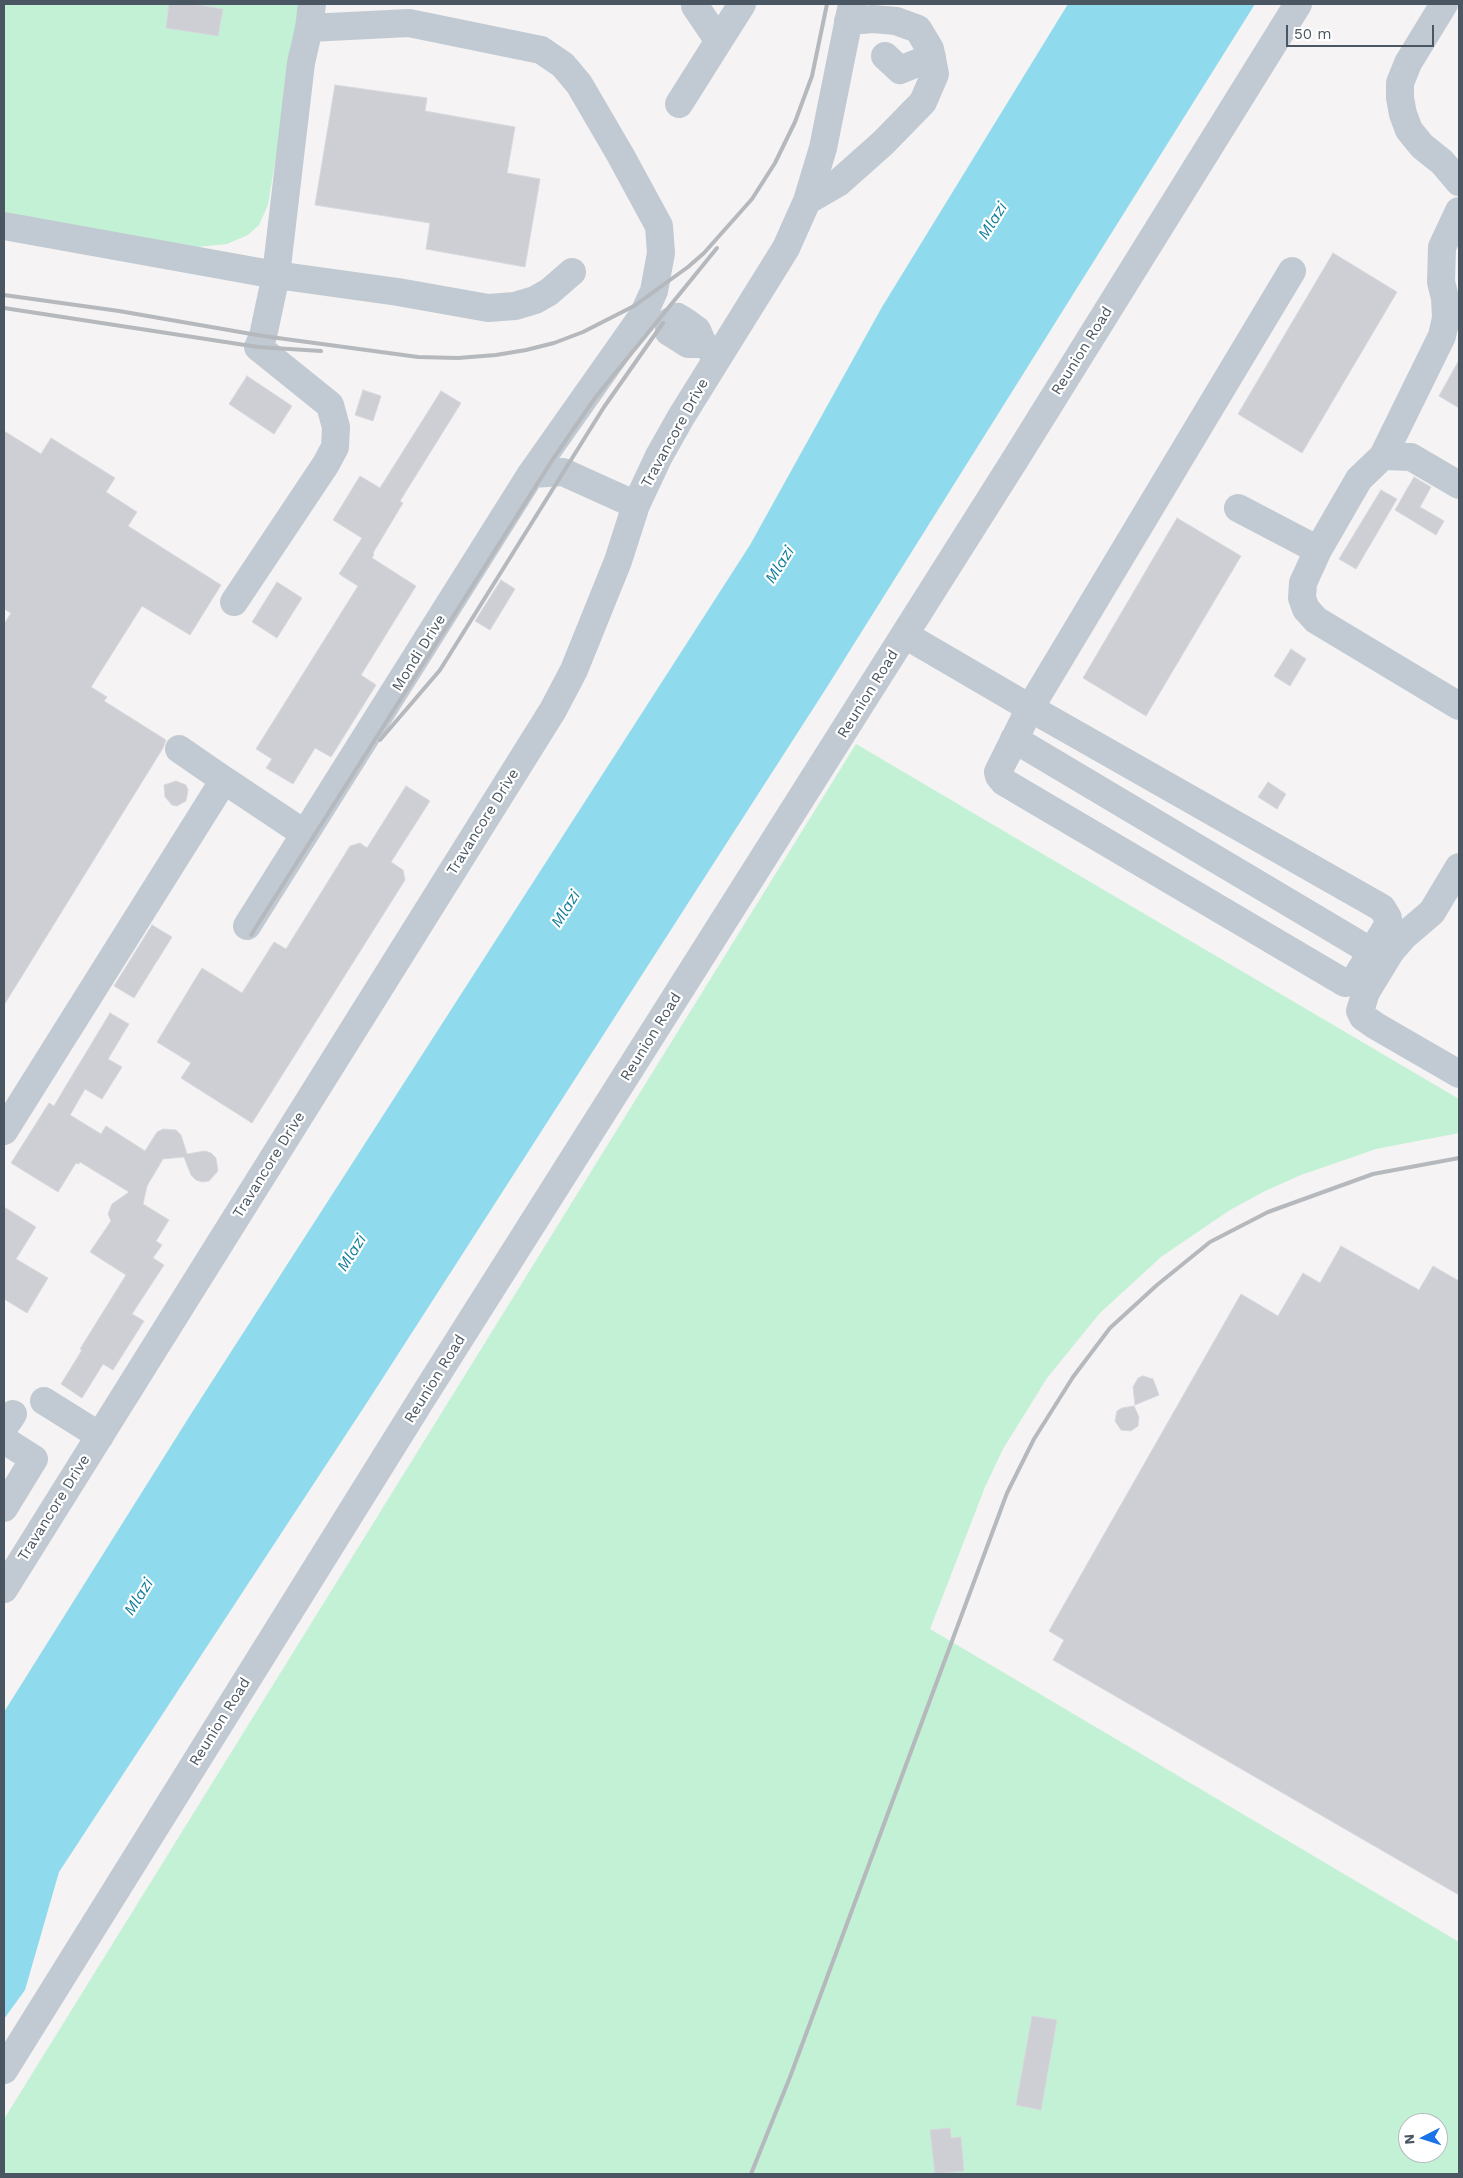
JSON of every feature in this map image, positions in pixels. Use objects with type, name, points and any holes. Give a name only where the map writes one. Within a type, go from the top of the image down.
[{"type":"street","points":[[679,104],[742,4]]},
{"type":"street","name":"Reunion Road","points":[[4,2070],[406,1425],[905,635],[1298,4]]},
{"type":"street","points":[[1444,4],[1408,63],[1400,83],[1400,98],[1403,114],[1410,130],[1422,146],[1442,162],[1459,182]]},
{"type":"street","points":[[695,6],[718,40]]},
{"type":"street","points":[[807,201],[838,182],[883,143],[923,102],[935,74],[930,49],[918,29],[896,21],[873,19],[850,12]]},
{"type":"street","name":"Travancore Drive","points":[[4,1589],[553,710],[574,670],[618,561],[636,505],[711,350],[786,248],[807,201],[823,148],[850,12]]},
{"type":"street","name":"Mondi Drive","points":[[247,926],[531,474],[647,308],[654,291],[661,253],[659,226],[579,84],[562,65],[541,50],[433,15],[409,23],[365,14],[311,16]]},
{"type":"street","points":[[234,602],[326,464],[335,447],[336,426],[330,405],[258,347],[276,275],[301,63],[311,16]]},
{"type":"street","points":[[885,56],[900,70],[932,57]]},
{"type":"street","points":[[1459,211],[1442,247],[1441,282],[1445,298],[1446,318],[1442,336],[1382,456],[1359,479],[1318,550],[1303,583],[1302,598],[1306,609],[1316,620],[1459,706]]},
{"type":"street","points":[[4,226],[276,275],[398,292],[488,308],[515,306],[535,300],[549,292],[572,272]]},
{"type":"street","points":[[905,635],[1030,708],[1208,810],[1382,908],[1388,918],[1388,925],[1354,981],[1345,983],[1004,782],[998,772],[1030,708],[1292,271]]},
{"type":"street","points":[[647,308],[669,322],[669,332],[688,344],[711,350]]},
{"type":"street","points":[[1382,456],[1410,457],[1459,485]]},
{"type":"street","points":[[531,474],[563,472],[636,505]]},
{"type":"street","points":[[1238,508],[1318,550]]},
{"type":"street","points":[[1014,739],[1372,952]]},
{"type":"street","points":[[178,750],[305,834]]},
{"type":"street","points":[[4,1131],[224,780]]},
{"type":"street","points":[[1168,878],[1208,810]]},
{"type":"street","points":[[1459,867],[1432,912],[1404,936],[1391,951],[1366,992],[1360,1012],[1364,1018],[1376,1026],[1459,1074]]},
{"type":"street","points":[[44,1401],[100,1436]]},
{"type":"street","points":[[4,1440],[41,1449],[4,1508]]},
{"type":"green space","points":[[4,4],[301,4],[268,205],[259,225],[248,235],[227,244],[197,247],[4,215]]},
{"type":"green space","points":[[856,744],[1459,1099],[1459,1133],[1376,1149],[1301,1175],[1265,1191],[1230,1210],[1161,1257],[1100,1313],[1047,1378],[1003,1449],[985,1487],[930,1629],[1459,1942],[1459,2174],[4,2174],[4,2119]]},
{"type":"water","name":"Mlazi","points":[[1068,4],[1255,4],[827,687],[368,1401],[59,1872],[25,1990],[4,2019],[4,1712],[191,1414],[750,545],[882,307]]},
{"type":"building","points":[[169,4],[192,4],[223,9],[218,36],[166,28]]},
{"type":"building","points":[[335,85],[427,98],[425,111],[515,127],[507,173],[540,179],[525,267],[426,249],[430,223],[315,205]]},
{"type":"building","points":[[1333,253],[1397,292],[1302,453],[1238,414]]},
{"type":"building","points":[[1459,360],[1459,408],[1439,396]]},
{"type":"building","points":[[247,376],[292,406],[274,434],[229,404]]},
{"type":"building","points":[[363,390],[381,396],[373,421],[355,415]]},
{"type":"building","points":[[441,391],[461,403],[400,501],[403,503],[373,553],[372,558],[416,586],[361,675],[376,685],[331,757],[315,748],[293,784],[266,768],[272,759],[256,749],[358,586],[339,574],[362,538],[333,520],[360,476],[380,488]]},
{"type":"building","points":[[4,431],[41,454],[51,438],[115,478],[106,492],[137,512],[128,526],[221,585],[190,635],[142,606],[91,687],[107,697],[104,701],[166,740],[163,748],[4,1005],[4,624],[11,613],[4,609]]},
{"type":"building","points":[[1414,477],[1431,487],[1420,507],[1444,521],[1436,535],[1395,510]]},
{"type":"building","points":[[1381,490],[1397,499],[1356,569],[1339,559]]},
{"type":"building","points":[[1177,518],[1241,556],[1146,716],[1083,678]]},
{"type":"building","points":[[501,580],[515,589],[490,630],[475,621]]},
{"type":"building","points":[[277,582],[302,598],[277,638],[252,622]]},
{"type":"building","points":[[1291,649],[1306,659],[1290,686],[1274,676]]},
{"type":"building","points":[[176,781],[186,785],[188,790],[186,801],[177,806],[172,805],[165,797],[164,785]]},
{"type":"building","points":[[1268,782],[1286,794],[1277,809],[1258,797]]},
{"type":"building","points":[[406,786],[430,801],[391,862],[403,870],[405,880],[252,1123],[181,1078],[191,1063],[157,1042],[202,968],[242,993],[274,942],[286,949],[350,846],[360,843],[367,848]]},
{"type":"building","points":[[152,925],[172,937],[134,998],[114,986]]},
{"type":"building","points":[[110,1013],[129,1024],[108,1059],[122,1067],[102,1099],[85,1089],[70,1115],[101,1134],[106,1126],[145,1151],[157,1132],[163,1129],[176,1130],[181,1135],[187,1154],[205,1151],[211,1153],[216,1158],[218,1171],[209,1181],[202,1182],[196,1180],[191,1175],[184,1157],[163,1159],[147,1186],[143,1204],[169,1220],[156,1241],[162,1245],[153,1258],[164,1265],[132,1314],[144,1321],[113,1370],[103,1364],[82,1398],[61,1384],[82,1350],[80,1349],[126,1275],[90,1252],[111,1221],[108,1214],[112,1204],[129,1192],[80,1162],[79,1164],[76,1163],[58,1192],[11,1163],[49,1103],[54,1106]]},
{"type":"building","points":[[4,1207],[36,1227],[16,1259],[48,1278],[27,1313],[4,1299]]},
{"type":"building","points":[[1341,1246],[1419,1290],[1433,1266],[1459,1281],[1459,1895],[1053,1660],[1064,1640],[1049,1631],[1241,1294],[1278,1316],[1303,1273],[1320,1283]]},
{"type":"building","points":[[1143,1376],[1153,1379],[1159,1395],[1135,1405],[1133,1387],[1138,1378]]},
{"type":"building","points":[[1134,1406],[1139,1417],[1138,1426],[1131,1431],[1121,1430],[1115,1421],[1117,1411]]},
{"type":"building","points":[[1032,2016],[1057,2020],[1041,2110],[1016,2105]]},
{"type":"building","points":[[950,2128],[951,2138],[961,2137],[964,2171],[935,2174],[930,2130]]},
{"type":"railway","points":[[4,295],[119,311],[263,336],[418,357],[458,358],[496,355],[554,343],[583,332],[634,306],[688,267],[704,253],[752,199],[775,163],[795,122],[812,76],[827,4]]},
{"type":"railway","points":[[251,935],[553,459],[595,398],[717,248]]},
{"type":"railway","points":[[4,308],[258,347],[321,351]]},
{"type":"railway","points":[[380,740],[440,670],[604,407],[663,323]]},
{"type":"railway","points":[[751,2174],[790,2077],[1007,1493],[1034,1439],[1073,1377],[1110,1328],[1157,1285],[1210,1242],[1268,1212],[1373,1174],[1459,1158]]}]
